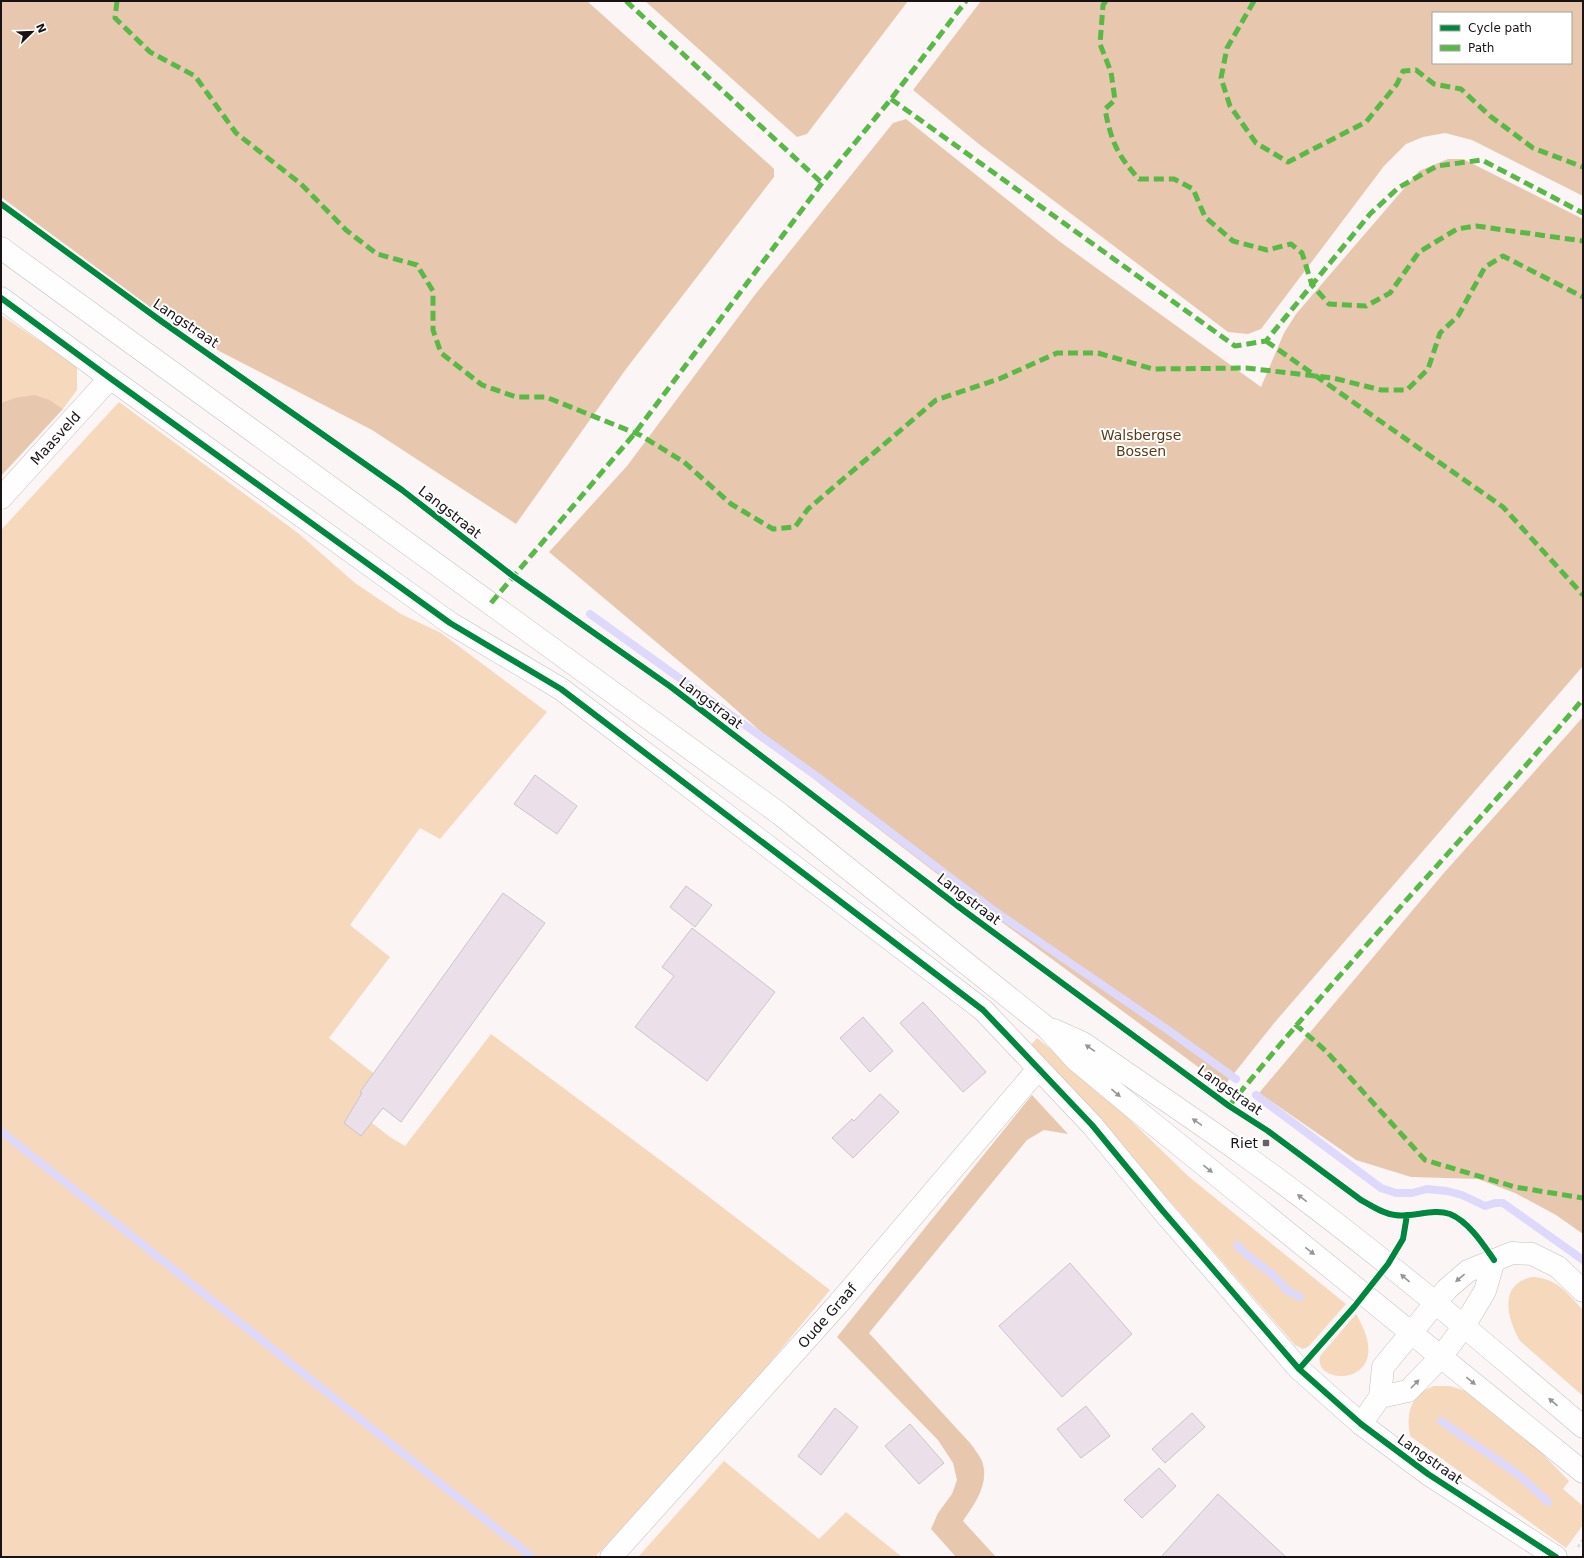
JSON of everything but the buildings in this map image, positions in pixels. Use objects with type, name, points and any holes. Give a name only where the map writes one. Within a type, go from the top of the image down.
[{"type":"street","points":[[1,248],[780,814],[1048,1028],[1076,1060],[1135,1109],[1583,1472]]},
{"type":"street","name":"Langstraat","points":[[1,298],[450,623],[561,689],[983,1010],[1092,1125],[1162,1210],[1299,1368],[1360,1424],[1428,1474],[1556,1557]]},
{"type":"street","name":"Maasveld","points":[[1,498],[110,378]]},
{"type":"street","points":[[1048,1028],[1083,1043],[1247,1157],[1388,1264],[1583,1427]]},
{"type":"street","name":"Oude Graaf","points":[[612,1557],[838,1304],[1038,1069]]},
{"type":"street","points":[[1360,1424],[1380,1397],[1383,1367],[1410,1332],[1447,1289],[1468,1271],[1512,1253],[1532,1254],[1558,1267],[1583,1291]]},
{"type":"street","points":[[1380,1397],[1408,1391],[1441,1357],[1464,1326],[1485,1291],[1494,1260]]},
{"type":"shaded area","points":[[1,315],[77,366],[77,390],[63,409],[50,400],[14,398],[1,403]]},
{"type":"shaded area","points":[[119,402],[298,533],[355,583],[401,614],[441,633],[547,712],[440,839],[420,828],[350,925],[390,957],[329,1038],[377,1076],[354,1109],[390,1137],[405,1146],[491,1034],[687,1180],[830,1290],[734,1406],[595,1557],[1,1557],[1,530]]},
{"type":"shaded area","points":[[1037,1038],[1095,1086],[1188,1176],[1346,1304],[1309,1346],[1303,1349],[1295,1345],[1081,1099],[1030,1046]]},
{"type":"shaded area","points":[[1532,1277],[1541,1278],[1555,1283],[1583,1310],[1583,1396],[1520,1341],[1515,1332],[1509,1312],[1508,1303],[1510,1294],[1514,1287],[1521,1281]]},
{"type":"shaded area","points":[[1356,1314],[1367,1338],[1368,1356],[1362,1368],[1352,1374],[1339,1376],[1328,1373],[1321,1366],[1320,1356]]},
{"type":"shaded area","points":[[1434,1386],[1450,1386],[1466,1391],[1519,1430],[1569,1481],[1563,1489],[1583,1506],[1583,1525],[1566,1548],[1410,1436],[1409,1420],[1412,1406],[1420,1394]]},
{"type":"shaded area","points":[[724,1461],[819,1539],[846,1512],[902,1557],[638,1557]]},
{"type":"green space","points":[[1,1],[587,1],[771,166],[774,169],[774,177],[626,369],[516,524],[372,430],[221,352],[157,312],[1,197]]},
{"type":"green space","points":[[645,1],[908,1],[807,134],[797,137]]},
{"type":"green space","points":[[981,1],[1583,1],[1583,196],[1472,140],[1445,133],[1423,137],[1406,144],[1384,166],[1261,329],[1248,334],[1228,332],[980,145],[913,90]]},
{"type":"green space","name":"Walsbergse Bossen","points":[[906,119],[1059,241],[1261,387],[1284,333],[1296,314],[1419,171],[1448,159],[1463,159],[1583,219],[1583,666],[1275,1022],[1224,1086],[953,886],[820,784],[724,699],[549,552],[627,466],[754,296],[893,123]]},
{"type":"green space","points":[[34,395],[50,400],[63,409],[1,476],[1,403],[14,398]]},
{"type":"green space","points":[[1583,717],[1583,1234],[1556,1215],[1515,1193],[1478,1179],[1411,1177],[1356,1160],[1259,1093],[1443,874]]},
{"type":"green space","points":[[1032,1095],[1068,1134],[1044,1130],[1027,1140],[869,1333],[970,1443],[982,1461],[984,1469],[983,1485],[963,1521],[996,1557],[956,1557],[931,1529],[938,1513],[952,1494],[957,1480],[953,1463],[938,1440],[837,1337]]},
{"type":"waterway","points":[[590,614],[819,778],[993,910],[1168,1030],[1236,1079]]},
{"type":"waterway","points":[[1256,1095],[1381,1188],[1396,1193],[1412,1193],[1427,1189],[1447,1191],[1462,1195],[1485,1206],[1495,1203],[1503,1203],[1583,1260]]},
{"type":"waterway","points":[[1,1131],[532,1557]]},
{"type":"waterway","points":[[1237,1245],[1246,1254],[1271,1273],[1288,1291],[1300,1297]]},
{"type":"waterway","points":[[1441,1421],[1519,1475],[1548,1502]]},
{"type":"marked path","points":[[117,1],[115,18],[150,52],[195,76],[236,133],[301,184],[346,230],[377,254],[417,265],[433,291],[433,330],[441,353],[482,385],[516,397],[546,397],[640,435],[684,462],[731,504],[773,529],[795,527],[808,509],[936,400],[999,379],[1057,353],[1098,353],[1153,369],[1246,368],[1333,378],[1381,390],[1407,390],[1428,369],[1440,333],[1458,316],[1485,267],[1503,256],[1583,297]]},
{"type":"marked path","points":[[626,1],[822,183]]},
{"type":"marked path","points":[[491,603],[635,433],[822,183],[891,99],[966,1]]},
{"type":"marked path","points":[[1106,1],[1103,5],[1100,44],[1111,72],[1115,100],[1105,109],[1116,147],[1125,162],[1139,179],[1174,179],[1193,189],[1205,217],[1233,241],[1267,250],[1291,244],[1302,253],[1312,285],[1329,304],[1366,306],[1390,293],[1419,252],[1457,229],[1476,226],[1583,241]]},
{"type":"marked path","points":[[1254,1],[1227,48],[1221,78],[1230,106],[1256,143],[1288,162],[1366,122],[1397,84],[1403,71],[1416,70],[1434,84],[1461,89],[1490,116],[1533,148],[1583,167]]},
{"type":"marked path","points":[[891,99],[1235,346],[1266,341],[1370,214],[1398,188],[1437,166],[1482,160],[1583,213]]},
{"type":"marked path","points":[[1266,341],[1503,507],[1583,595]]},
{"type":"marked path","points":[[1229,1106],[1316,1003],[1583,699]]},
{"type":"marked path","points":[[1295,1024],[1326,1051],[1425,1160],[1515,1187],[1583,1198]]},
{"type":"cycle path","points":[[1,204],[161,321],[402,490],[513,576],[671,687],[963,910],[1229,1106],[1268,1131],[1361,1200],[1386,1213],[1402,1216],[1429,1212],[1443,1212],[1450,1214],[1463,1222],[1469,1228],[1494,1260]]},
{"type":"cycle path","points":[[1,298],[450,623],[561,689],[983,1010],[1092,1125],[1162,1210],[1299,1369],[1361,1424],[1428,1474],[1556,1557]]},
{"type":"cycle path","points":[[1299,1369],[1354,1307],[1388,1264],[1403,1239],[1407,1215]]},
{"type":"place","name":"Riet","points":[[1266,1143]]}]
